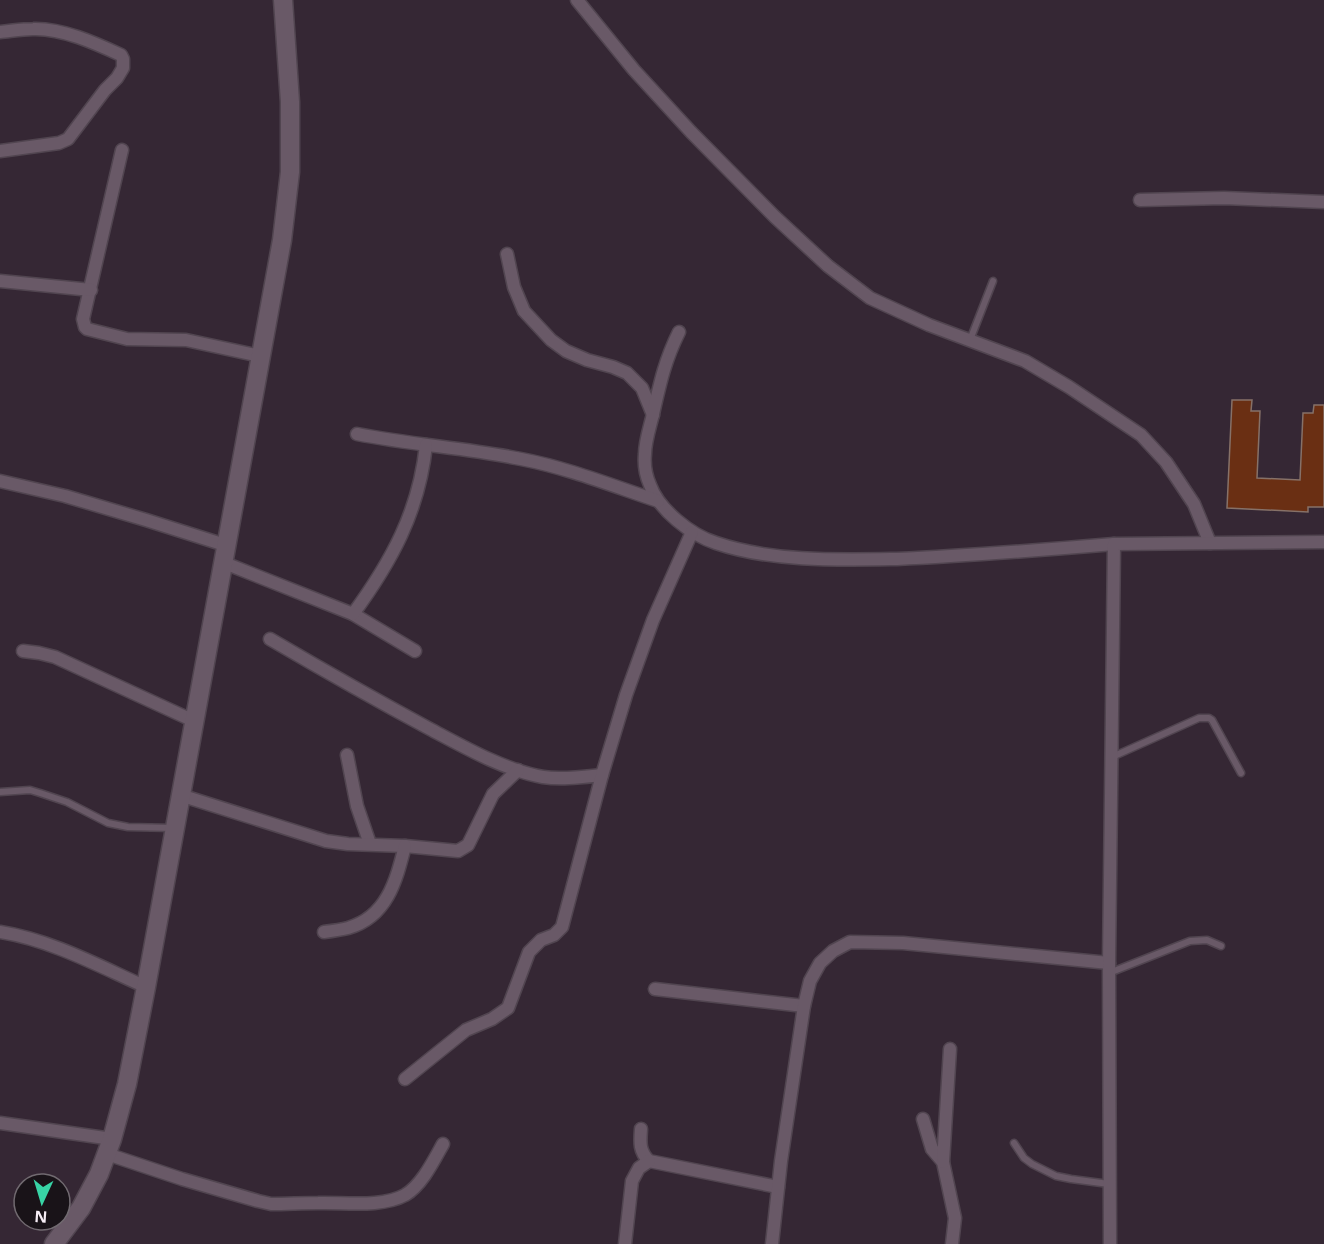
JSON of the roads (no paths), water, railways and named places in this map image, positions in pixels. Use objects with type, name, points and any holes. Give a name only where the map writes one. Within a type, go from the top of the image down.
[{"type":"main road","points":[[54,1244],[81,1208],[110,1147],[127,1084],[146,987],[282,240],[290,172],[290,102],[283,0]]},
{"type":"street","points":[[577,0],[634,70],[691,132],[774,217],[828,266],[870,298],[929,325],[1025,361],[1113,415],[1141,435],[1166,462],[1194,504],[1210,543]]},
{"type":"street","points":[[0,32],[35,29],[58,32],[94,42],[123,59],[123,68],[117,78],[105,90],[68,139],[59,143],[0,151]]},
{"type":"street","points":[[122,150],[83,319],[85,327],[127,339],[186,340],[260,356]]},
{"type":"street","points":[[1140,200],[1212,198],[1324,202]]},
{"type":"street","points":[[507,254],[514,287],[524,311],[551,340],[566,351],[627,373],[642,388],[653,415]]},
{"type":"street","points":[[0,281],[91,290]]},
{"type":"street","points":[[679,332],[668,355],[660,382],[645,454],[646,472],[658,501],[692,532],[715,543],[776,557],[859,560],[962,556],[1114,544],[1324,542]]},
{"type":"street","points":[[357,434],[522,459],[562,469],[658,501]]},
{"type":"street","points":[[353,615],[376,582],[408,521],[424,467],[426,445]]},
{"type":"street","points":[[0,482],[65,496],[146,520],[353,615],[415,651]]},
{"type":"street","points":[[405,1079],[466,1030],[492,1019],[508,1008],[529,952],[541,940],[554,935],[562,927],[602,775],[626,695],[652,620],[692,532]]},
{"type":"street","points":[[1110,1244],[1109,968],[1114,544]]},
{"type":"street","points":[[270,639],[373,699],[488,758],[544,777],[572,778],[602,775]]},
{"type":"street","points":[[23,651],[55,657],[194,721]]},
{"type":"street","points":[[347,755],[357,806],[370,844]]},
{"type":"street","points":[[180,795],[326,841],[458,851],[468,845],[493,794],[518,770]]},
{"type":"street","points":[[324,932],[346,929],[359,924],[376,912],[386,900],[395,882],[405,846]]},
{"type":"street","points":[[0,932],[45,944],[146,987]]},
{"type":"street","points":[[772,1244],[804,1006],[810,981],[820,963],[833,951],[850,942],[903,943],[1109,968]]},
{"type":"street","points":[[655,989],[804,1006]]},
{"type":"street","points":[[950,1049],[943,1162],[955,1218],[952,1244]]},
{"type":"street","points":[[923,1119],[932,1149],[943,1162]]},
{"type":"street","points":[[0,1123],[110,1147],[182,1179],[271,1204],[364,1203],[387,1201],[405,1195],[419,1182],[443,1144]]},
{"type":"street","points":[[641,1129],[641,1152],[649,1161],[778,1187]]},
{"type":"street","points":[[625,1244],[632,1181],[639,1168],[649,1161]]},
{"type":"lane","points":[[970,340],[993,281]]},
{"type":"lane","points":[[1112,758],[1199,718],[1209,718],[1241,773]]},
{"type":"lane","points":[[0,792],[30,790],[68,802],[108,824],[174,828]]},
{"type":"lane","points":[[1109,968],[1190,941],[1207,940],[1221,946]]},
{"type":"lane","points":[[1014,1143],[1024,1158],[1056,1176],[1109,1184]]}]
